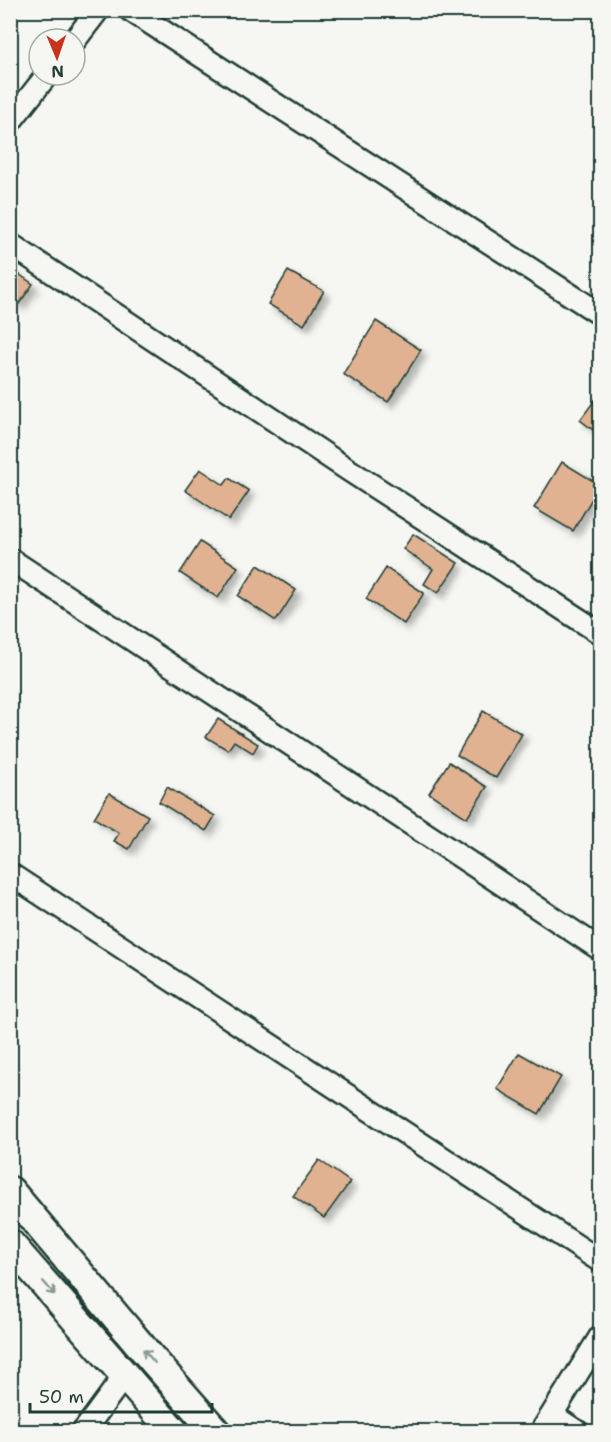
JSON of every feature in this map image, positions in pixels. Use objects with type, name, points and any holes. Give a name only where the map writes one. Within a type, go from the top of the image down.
[{"type":"main road","points":[[10,1191],[144,1350],[216,1431]]},
{"type":"main road","points":[[10,1244],[174,1431]]},
{"type":"street","points":[[85,27],[98,10]]},
{"type":"street","points":[[130,10],[600,314]]},
{"type":"street","points":[[10,122],[38,87]]},
{"type":"street","points":[[10,244],[347,469],[600,633]]},
{"type":"street","points":[[10,559],[600,949]]},
{"type":"street","points":[[10,874],[600,1261]]},
{"type":"street","points":[[578,1431],[546,1423],[600,1337]]},
{"type":"street","points":[[84,1431],[125,1375]]},
{"type":"building","points":[[10,268],[33,284],[19,304],[10,298]]},
{"type":"building","points":[[288,271],[324,291],[304,325],[268,304]]},
{"type":"building","points":[[376,321],[421,350],[388,402],[343,374]]},
{"type":"building","points":[[600,393],[600,435],[580,420]]},
{"type":"building","points":[[562,462],[600,485],[573,531],[534,508]]},
{"type":"building","points":[[200,469],[224,485],[229,478],[249,491],[229,520],[185,490]]},
{"type":"building","points":[[413,534],[458,563],[438,593],[424,584],[433,569],[403,549]]},
{"type":"building","points":[[200,542],[238,567],[218,598],[180,573]]},
{"type":"building","points":[[258,565],[296,590],[276,621],[238,596]]},
{"type":"building","points":[[386,568],[424,593],[404,624],[366,599]]},
{"type":"building","points":[[483,711],[522,734],[496,778],[457,755]]},
{"type":"building","points":[[218,719],[258,744],[253,753],[234,741],[228,750],[206,737]]},
{"type":"building","points":[[449,762],[487,787],[467,818],[429,793]]},
{"type":"building","points":[[167,787],[215,816],[206,831],[159,802]]},
{"type":"building","points":[[109,793],[148,816],[129,849],[114,841],[119,833],[94,818]]},
{"type":"building","points":[[519,1053],[561,1077],[539,1114],[497,1089]]},
{"type":"building","points":[[319,1160],[350,1182],[324,1218],[293,1196]]}]
